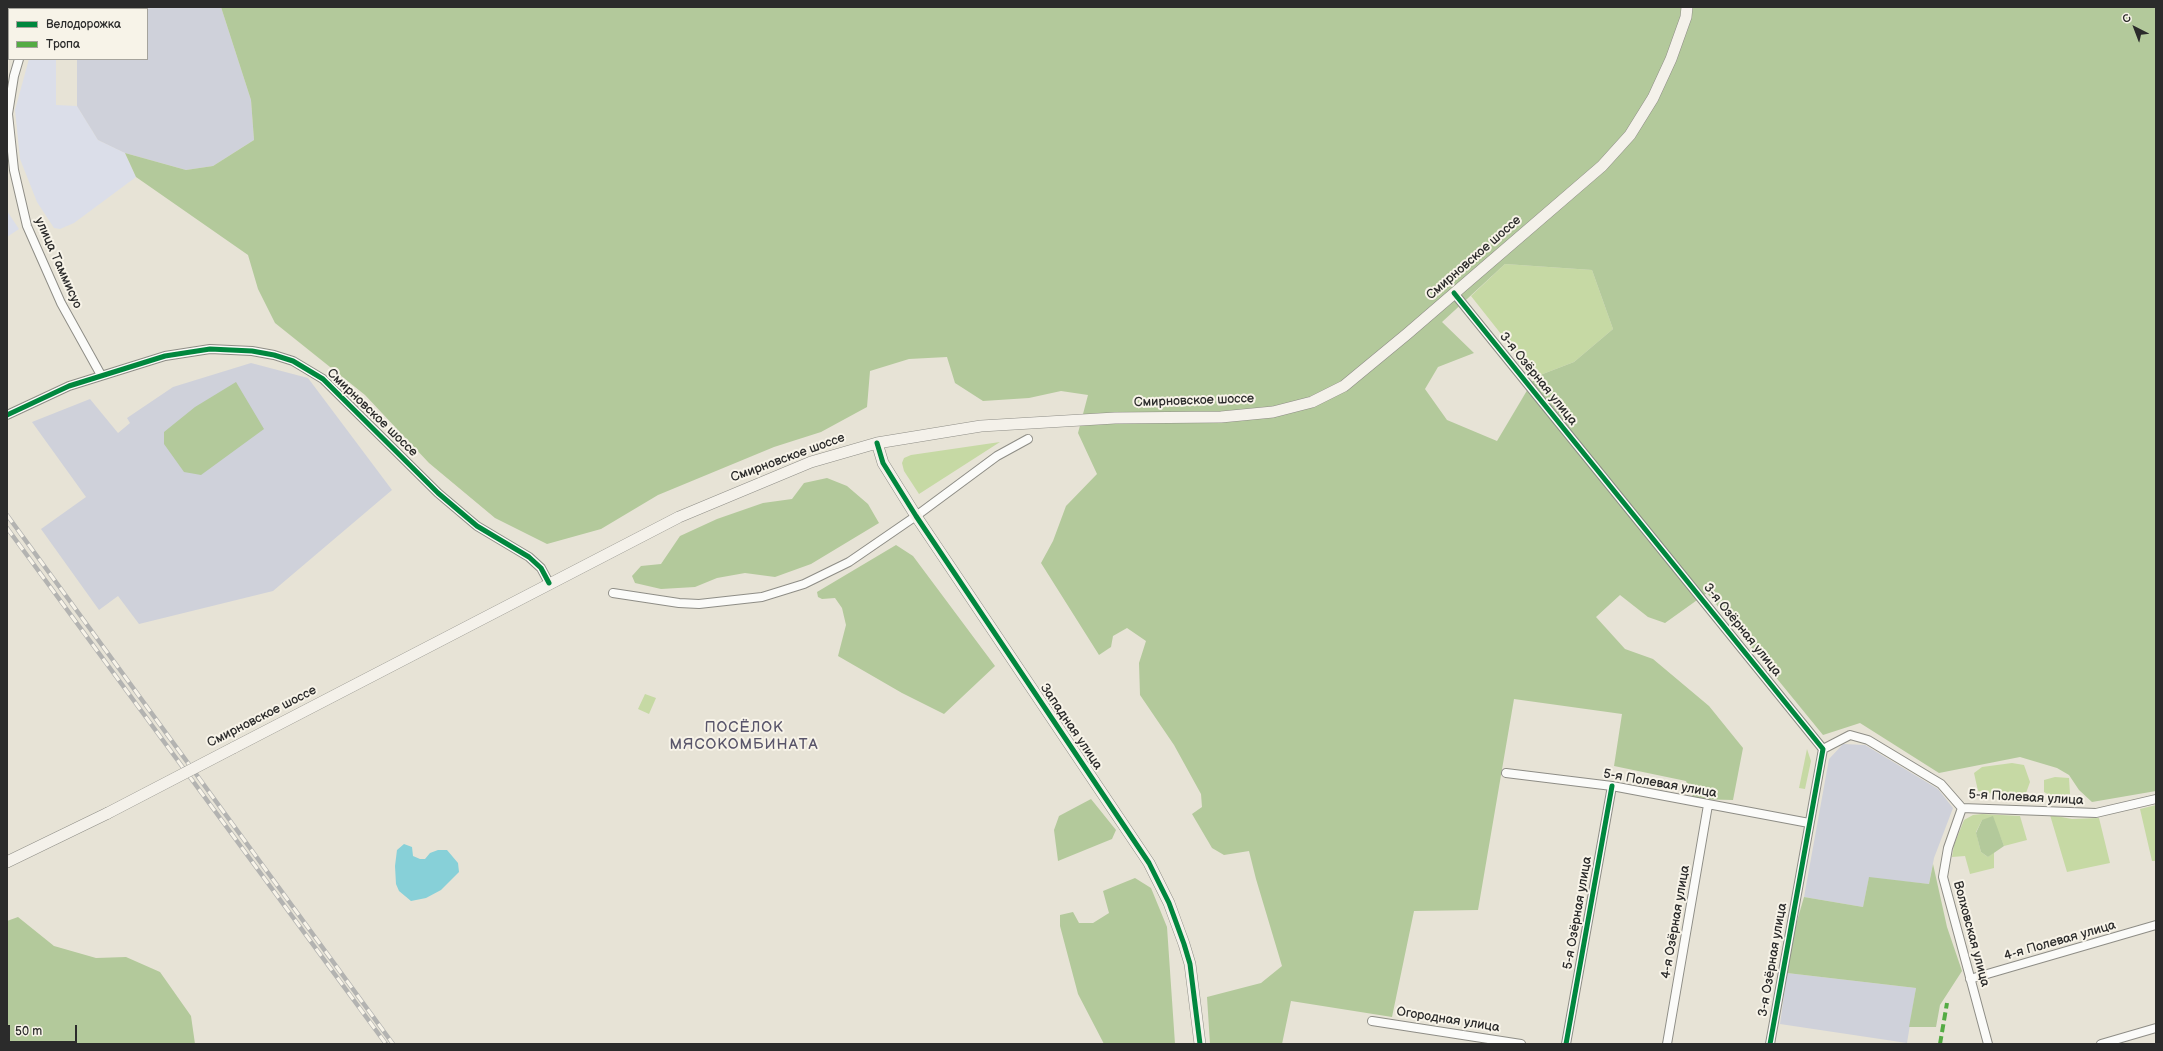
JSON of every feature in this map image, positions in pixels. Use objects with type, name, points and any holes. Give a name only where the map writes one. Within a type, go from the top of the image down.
[{"type":"main road","name":"Смирновское шоссе","points":[[7,862],[108,813],[549,583],[679,517],[735,492],[812,462],[877,443],[981,426],[1083,419],[1221,417],[1273,412],[1312,402],[1344,386],[1602,166],[1630,135],[1653,98],[1671,59],[1686,17],[1687,7]]},
{"type":"main road","name":"Западная улица","points":[[877,443],[883,463],[916,516],[1149,863],[1169,903],[1190,964],[1200,1044]]},
{"type":"street","name":"улица Таммисуо","points":[[19,60],[14,76],[8,114],[14,170],[27,226],[61,303],[101,375]]},
{"type":"street","name":"3-я Озёрная улица","points":[[1454,293],[1823,749],[1808,823],[1770,1044]]},
{"type":"street","name":"Смирновское шоссе","points":[[7,415],[70,386],[165,356],[210,349],[252,351],[274,355],[293,361],[324,379],[409,465],[464,515],[477,526],[529,557],[541,568],[549,583]]},
{"type":"street","points":[[613,593],[679,603],[699,604],[762,597],[804,584],[849,562],[916,516],[997,456],[1028,439]]},
{"type":"street","name":"5-я Полевая улица","points":[[1823,749],[1850,735],[1868,740],[1941,784],[1962,808],[2096,813],[2156,799]]},
{"type":"street","name":"5-я Полевая улица","points":[[1506,773],[1612,786],[1808,823]]},
{"type":"street","name":"5-я Озёрная улица","points":[[1566,1044],[1612,786]]},
{"type":"street","name":"4-я Озёрная улица","points":[[1667,1044],[1708,805]]},
{"type":"street","name":"Волховская улица","points":[[1962,808],[1948,848],[1943,877],[1988,1044]]},
{"type":"street","name":"4-я Полевая улица","points":[[1970,979],[2156,925]]},
{"type":"street","name":"Огородная улица","points":[[1372,1021],[1521,1044]]},
{"type":"street","points":[[2100,1044],[2156,1028]]},
{"type":"shaded area","points":[[221,7],[251,100],[254,140],[213,166],[186,170],[125,153],[98,140],[77,106],[77,60],[148,60],[148,8],[82,8]]},
{"type":"shaded area","points":[[29,60],[56,60],[56,105],[77,106],[98,140],[125,153],[136,177],[74,223],[60,229],[54,228],[37,202],[20,159],[15,110]]},
{"type":"shaded area","points":[[7,211],[19,229],[7,237]]},
{"type":"shaded area","points":[[251,363],[308,378],[392,490],[273,591],[139,624],[118,596],[99,610],[41,529],[86,497],[32,422],[90,399],[118,433],[130,423],[127,418],[173,387]]},
{"type":"shaded area","points":[[1843,744],[1865,745],[1938,789],[1953,808],[1934,858],[1929,884],[1869,878],[1863,907],[1804,897],[1829,759]]},
{"type":"shaded area","points":[[1787,973],[1916,988],[1907,1043],[1780,1024]]},
{"type":"green space","points":[[221,7],[2156,7],[2156,791],[2092,802],[2079,790],[2069,775],[2057,768],[2020,757],[1939,773],[1860,723],[1823,735],[1707,593],[1665,623],[1648,617],[1620,595],[1596,617],[1625,649],[1653,659],[1709,706],[1743,748],[1733,800],[1694,799],[1686,781],[1614,766],[1622,714],[1514,699],[1478,910],[1414,911],[1392,1017],[1291,1001],[1282,1044],[1210,1044],[1207,997],[1261,983],[1282,966],[1249,851],[1224,855],[1212,848],[1192,814],[1202,807],[1201,794],[1174,745],[1140,695],[1139,663],[1146,641],[1127,628],[1113,636],[1111,647],[1099,655],[1041,563],[1053,541],[1066,506],[1097,474],[1078,433],[1088,395],[1061,391],[1029,398],[983,401],[955,383],[947,357],[909,359],[870,371],[867,407],[821,432],[774,447],[658,495],[601,529],[547,544],[495,518],[429,463],[365,395],[275,323],[258,289],[248,255],[136,177],[125,153],[186,170],[213,166],[254,140],[251,100]],"holes":[[[1505,264],[1592,270],[1613,329],[1574,362],[1535,377],[1497,441],[1447,420],[1425,389],[1438,367],[1474,353],[1442,322]]]},
{"type":"green space","points":[[1505,264],[1592,270],[1613,329],[1574,362],[1535,377],[1471,296]]},
{"type":"green space","points":[[236,382],[264,429],[201,475],[184,472],[164,444],[164,432],[195,407]]},
{"type":"green space","points":[[1000,442],[919,494],[904,471],[902,463],[904,458],[911,455]]},
{"type":"green space","points":[[827,478],[847,486],[868,504],[879,523],[811,564],[775,577],[745,573],[717,578],[695,587],[661,589],[635,583],[632,576],[641,566],[661,564],[680,536],[717,519],[763,503],[792,499],[804,483]]},
{"type":"green space","points":[[896,545],[913,556],[995,666],[944,714],[902,693],[838,656],[846,625],[842,608],[835,598],[822,599],[818,597],[817,592]]},
{"type":"green space","points":[[645,694],[656,698],[649,714],[638,709]]},
{"type":"green space","points":[[1807,749],[1811,761],[1805,789],[1799,788]]},
{"type":"green space","points":[[2012,763],[2024,765],[2030,782],[2026,793],[1994,794],[1978,791],[1974,773],[1982,767]]},
{"type":"green space","points":[[2055,777],[2069,778],[2070,794],[2051,796],[2044,792],[2044,780]]},
{"type":"green space","points":[[1091,799],[1116,830],[1112,839],[1058,861],[1054,830],[1059,816]]},
{"type":"green space","points":[[2156,805],[2156,861],[2152,861],[2140,809]]},
{"type":"green space","points":[[1973,815],[2020,816],[2027,840],[2004,846],[2000,836],[1982,820],[1976,832],[1981,852],[1988,857],[1994,852],[1994,868],[1970,874],[1965,856],[1952,857],[1954,845],[1964,820]]},
{"type":"green space","points":[[2050,815],[2072,819],[2099,818],[2110,863],[2067,872]]},
{"type":"green space","points":[[1993,816],[2004,846],[1988,857],[1981,852],[1976,833],[1982,820]]},
{"type":"green space","points":[[1933,864],[1947,927],[1962,971],[1940,1005],[1936,1027],[1909,1027],[1916,988],[1787,973],[1795,928],[1804,897],[1863,907],[1869,877],[1929,884]]},
{"type":"green space","points":[[1135,878],[1151,888],[1167,927],[1175,1044],[1104,1044],[1078,994],[1060,926],[1060,915],[1073,912],[1079,923],[1093,923],[1109,913],[1103,891]]},
{"type":"green space","points":[[18,917],[54,946],[96,958],[126,957],[160,972],[191,1016],[195,1044],[7,1044],[7,921]]},
{"type":"water","points":[[404,844],[412,847],[413,856],[420,859],[425,859],[430,853],[438,850],[447,850],[458,863],[459,872],[441,890],[426,898],[411,901],[399,891],[396,884],[395,866],[397,850]]},
{"type":"railway","points":[[7,515],[393,1044]]},
{"type":"railway","points":[[7,528],[386,1044]]},
{"type":"marked path","points":[[1940,1044],[1947,1003]]},
{"type":"cycle path","points":[[1454,293],[1823,749],[1770,1044]]},
{"type":"cycle path","points":[[7,415],[69,386],[165,356],[210,349],[252,351],[274,355],[293,361],[323,379],[438,493],[477,526],[529,557],[541,568],[549,583]]},
{"type":"cycle path","points":[[877,443],[883,463],[916,516],[1149,863],[1169,903],[1190,964],[1200,1044]]},
{"type":"cycle path","points":[[1566,1044],[1612,786]]},
{"type":"district","name":"ПОСЁЛОК МЯСОКОМБИНАТА","points":[[744,736]]}]
